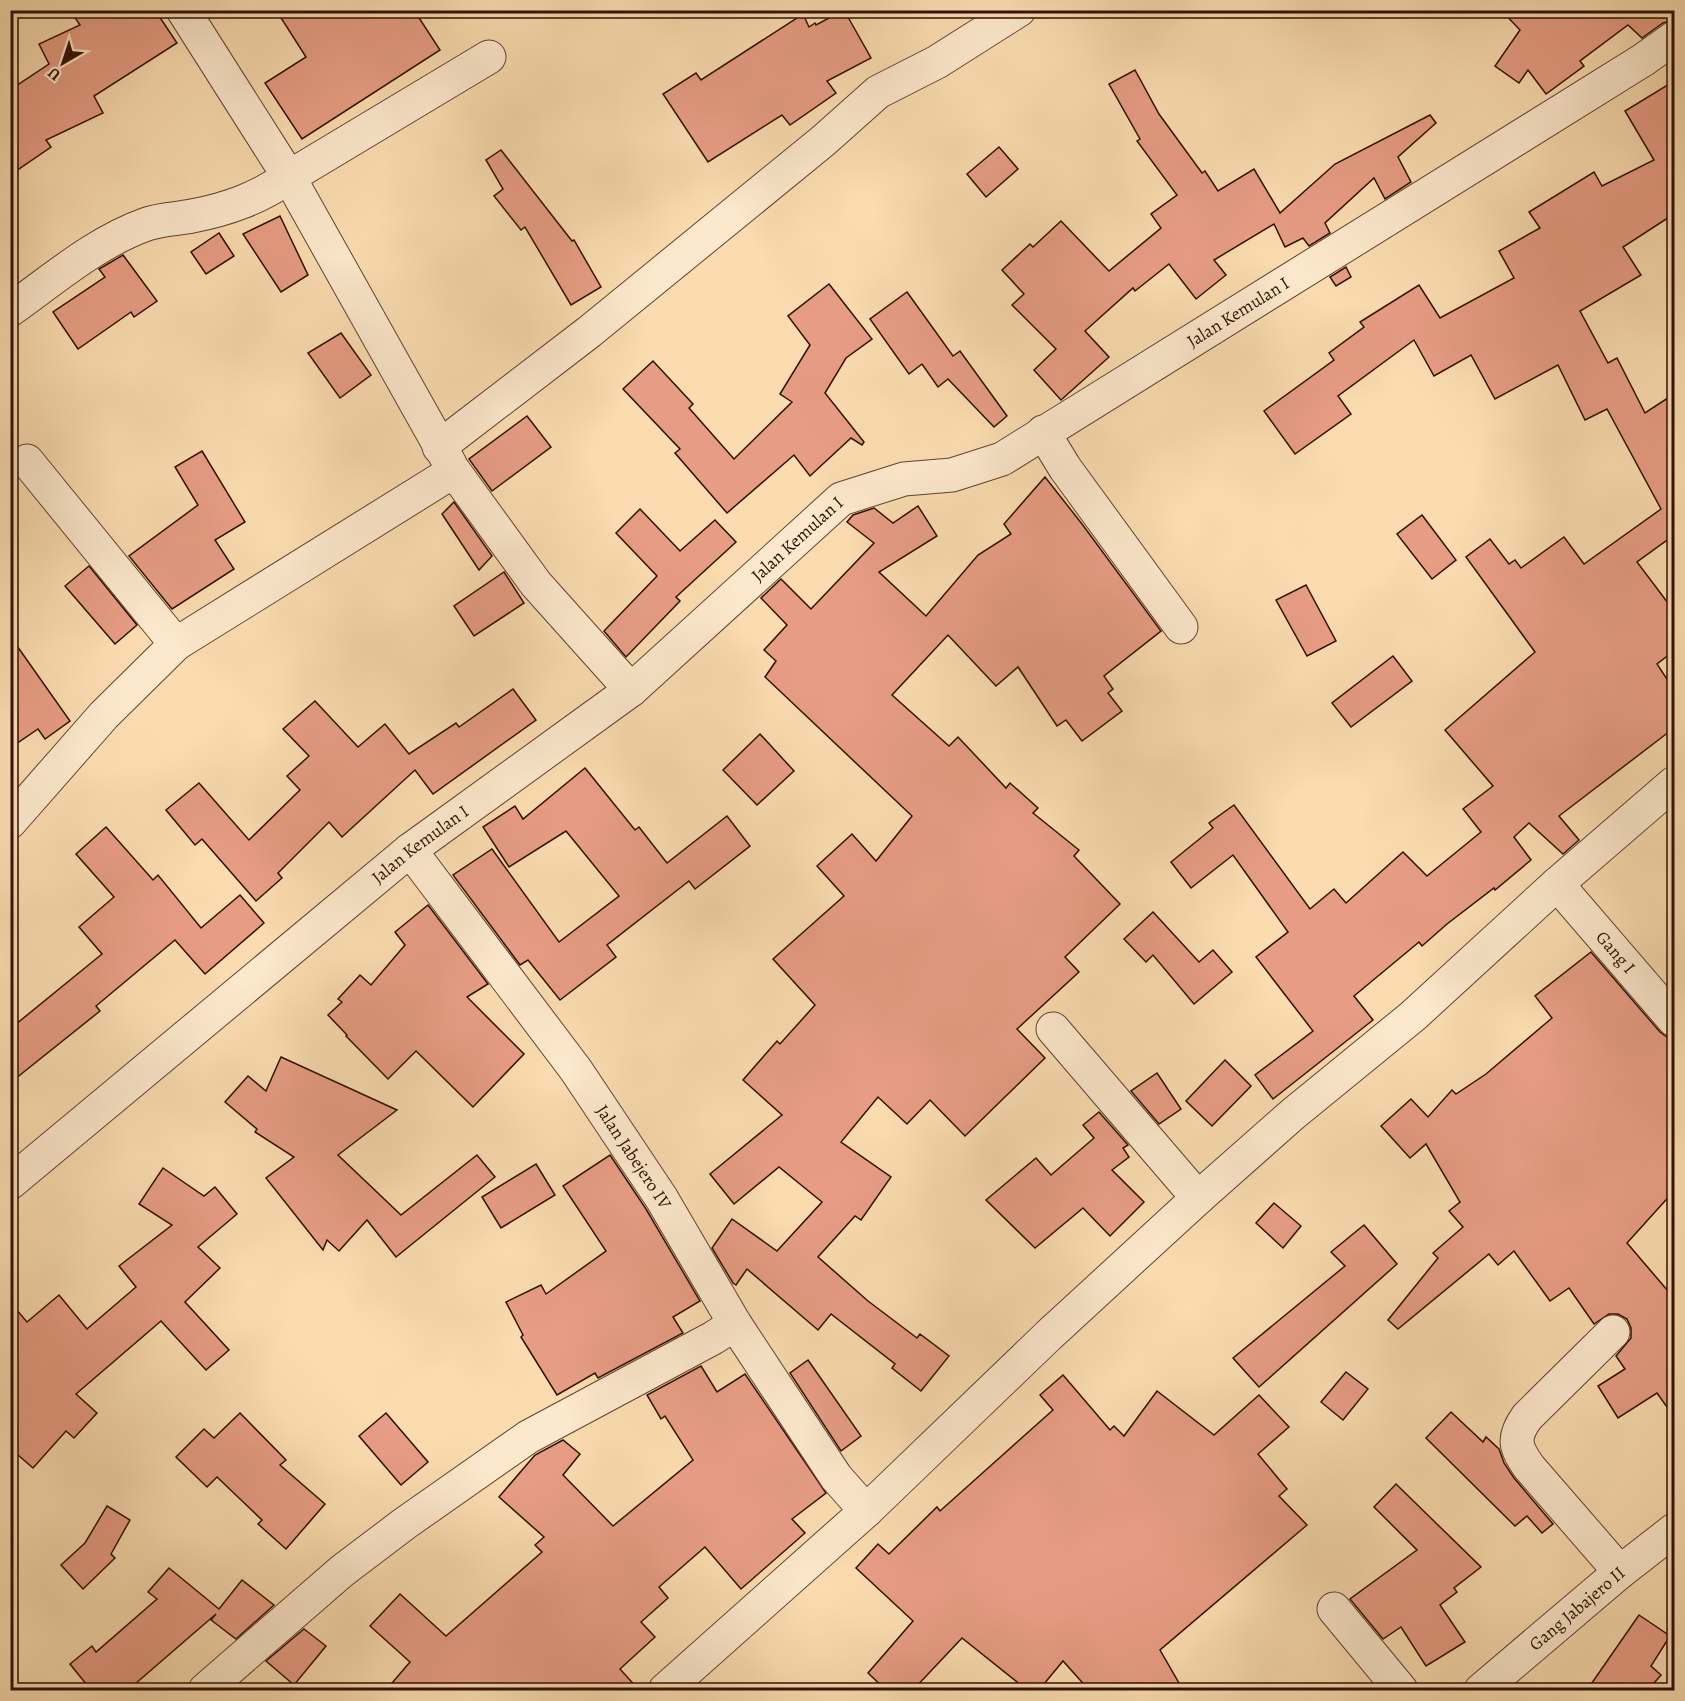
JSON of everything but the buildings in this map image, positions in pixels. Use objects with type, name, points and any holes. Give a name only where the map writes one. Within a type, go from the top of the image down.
[{"type":"street","points":[[183,10],[289,177],[447,459],[536,584],[631,690]]},
{"type":"street","points":[[10,822],[127,690],[176,644],[447,459],[589,332],[823,141],[878,92],[937,62],[1019,10]]},
{"type":"street","name":"Jalan Kemulan I","points":[[10,1184],[410,850],[631,690],[841,499],[904,478],[952,475],[1002,459],[1643,60],[1674,38]]},
{"type":"street","points":[[10,310],[97,249],[126,232],[149,223],[192,217],[225,208],[265,194],[289,177],[489,57]]},
{"type":"street","points":[[1043,432],[1065,468],[1181,627]]},
{"type":"street","points":[[27,461],[176,644]]},
{"type":"street","points":[[665,1690],[866,1511],[1049,1335],[1198,1198],[1293,1114],[1413,1016],[1557,884],[1674,783]]},
{"type":"street","name":"Jalan Jabejero IV","points":[[410,850],[576,1070],[662,1199],[735,1324],[836,1477],[866,1511]]},
{"type":"street","name":"Gang I","points":[[1557,884],[1674,1020]]},
{"type":"street","points":[[1053,1029],[1198,1198]]},
{"type":"street","points":[[205,1690],[342,1571],[404,1524],[528,1437],[735,1324]]},
{"type":"street","points":[[1613,1332],[1527,1417],[1519,1428],[1516,1440],[1519,1453],[1529,1467],[1620,1572]]},
{"type":"street","name":"Gang Jabajero II","points":[[1480,1690],[1620,1572],[1674,1530]]},
{"type":"street","points":[[1334,1609],[1401,1690]]}]
